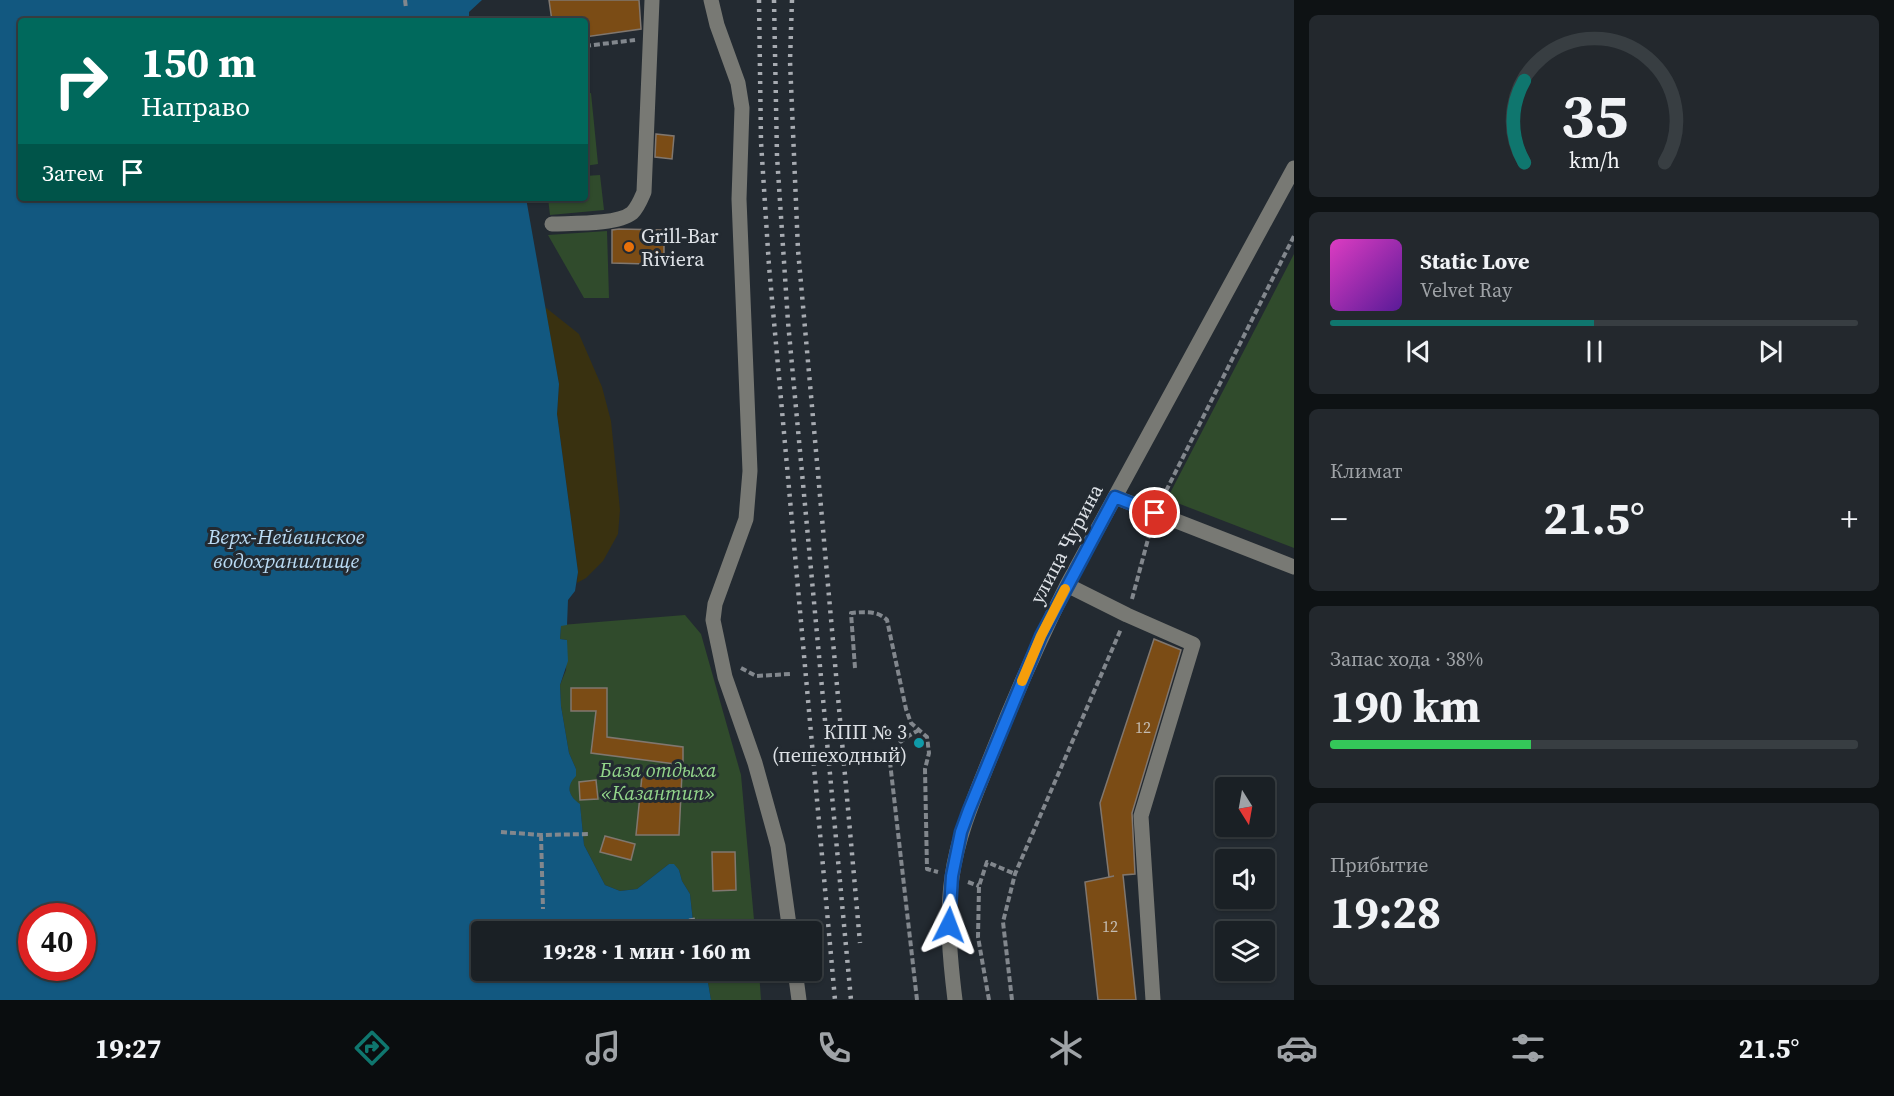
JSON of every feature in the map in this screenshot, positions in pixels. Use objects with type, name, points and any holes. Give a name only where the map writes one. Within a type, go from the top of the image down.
[{"type":"street","points":[[552,224],[609,220],[632,213],[639,204],[644,192],[652,0]]},
{"type":"street","points":[[711,0],[738,83],[742,108],[739,199],[750,471],[746,519],[728,563],[713,611],[725,677],[755,763],[778,846],[788,921]]},
{"type":"street","name":"улица Чурина","points":[[955,1000],[948,942],[952,876],[961,832],[969,810],[1041,636],[1294,168]]},
{"type":"street","points":[[1115,497],[1294,567]]},
{"type":"street","points":[[1067,585],[1193,644],[1141,816],[1153,1000]]},
{"type":"street","points":[[796,981],[799,1000]]},
{"type":"path","points":[[405,0],[406,8]]},
{"type":"path","points":[[588,46],[651,38]]},
{"type":"path","points":[[855,668],[851,613],[872,612],[882,615],[887,620],[911,723],[927,736],[929,745],[925,769],[927,869],[979,886]]},
{"type":"path","points":[[720,658],[756,676],[790,674]]},
{"type":"path","points":[[917,1000],[890,762],[897,745],[904,738],[919,730]]},
{"type":"path","points":[[501,832],[540,835],[588,834]]},
{"type":"path","points":[[540,835],[543,909]]},
{"type":"path","points":[[989,1000],[978,937],[979,886],[987,862],[1015,874]]},
{"type":"path","points":[[686,921],[698,919]]},
{"type":"green space","points":[[591,93],[598,164],[588,166],[588,94]]},
{"type":"green space","points":[[600,175],[604,210],[550,215],[548,201],[588,201],[588,176]]},
{"type":"green space","points":[[607,231],[609,298],[584,298],[548,235]]},
{"type":"green space","points":[[1294,254],[1294,548],[1167,499]]},
{"type":"green space","name":"База отдыха «Казантип»","points":[[685,615],[701,634],[741,775],[754,921],[693,921],[690,894],[682,881],[679,870],[669,864],[637,889],[620,891],[605,885],[584,845],[580,805],[572,796],[569,788],[576,769],[569,753],[561,706],[560,685],[566,670],[567,640],[560,639],[561,625]]},
{"type":"green space","points":[[708,981],[760,981],[761,1000],[711,1000]]},
{"type":"sand","points":[[545,307],[579,334],[602,387],[611,421],[620,510],[618,534],[603,561],[586,578],[577,583],[578,571],[557,414],[559,384]]},
{"type":"water","name":"Верх-Нейвинское водохранилище","points":[[0,0],[482,0],[469,12],[469,18],[18,18],[18,201],[527,201],[559,384],[557,414],[578,572],[575,591],[568,600],[567,625],[561,626],[560,639],[567,640],[568,661],[560,685],[561,706],[569,753],[576,769],[576,776],[570,784],[570,791],[573,798],[580,804],[584,845],[605,885],[620,891],[637,889],[669,864],[674,864],[690,894],[693,921],[471,921],[471,981],[708,981],[711,1000],[0,1000]]},
{"type":"building","points":[[549,0],[639,0],[641,29],[588,37],[588,18],[552,18]]},
{"type":"building","points":[[656,134],[674,136],[672,159],[655,157]]},
{"type":"building","points":[[612,230],[664,230],[664,257],[647,257],[647,264],[612,263]]},
{"type":"building","points":[[1154,639],[1181,650],[1132,813],[1135,874],[1123,875],[1136,1000],[1098,1000],[1085,882],[1114,876],[1109,877],[1100,803]]},
{"type":"building","points":[[571,688],[607,688],[607,737],[683,747],[683,765],[591,753],[596,711],[571,711]]},
{"type":"building","points":[[682,773],[679,835],[636,835],[642,776]]},
{"type":"building","points":[[596,780],[598,799],[580,800],[579,782]]},
{"type":"building","points":[[605,836],[635,844],[631,860],[600,852]]},
{"type":"building","points":[[712,852],[735,852],[736,890],[713,891]]},
{"type":"railway","points":[[759,0],[761,142],[769,266],[835,1000]]},
{"type":"railway","points":[[774,0],[777,156],[788,322],[851,1000]]},
{"type":"railway","points":[[792,0],[790,61],[798,250],[860,943]]},
{"type":"slow traffic","points":[[1022,681],[1041,636],[1065,589]]},
{"type":"place","name":"Grill-Bar Riviera","points":[[629,247]]},
{"type":"place","name":"КПП № 3 (пешеходный)","points":[[919,743]]},
{"type":"route","points":[[949,925],[952,876],[961,832],[1041,636],[1115,497],[1155,513]]}]
